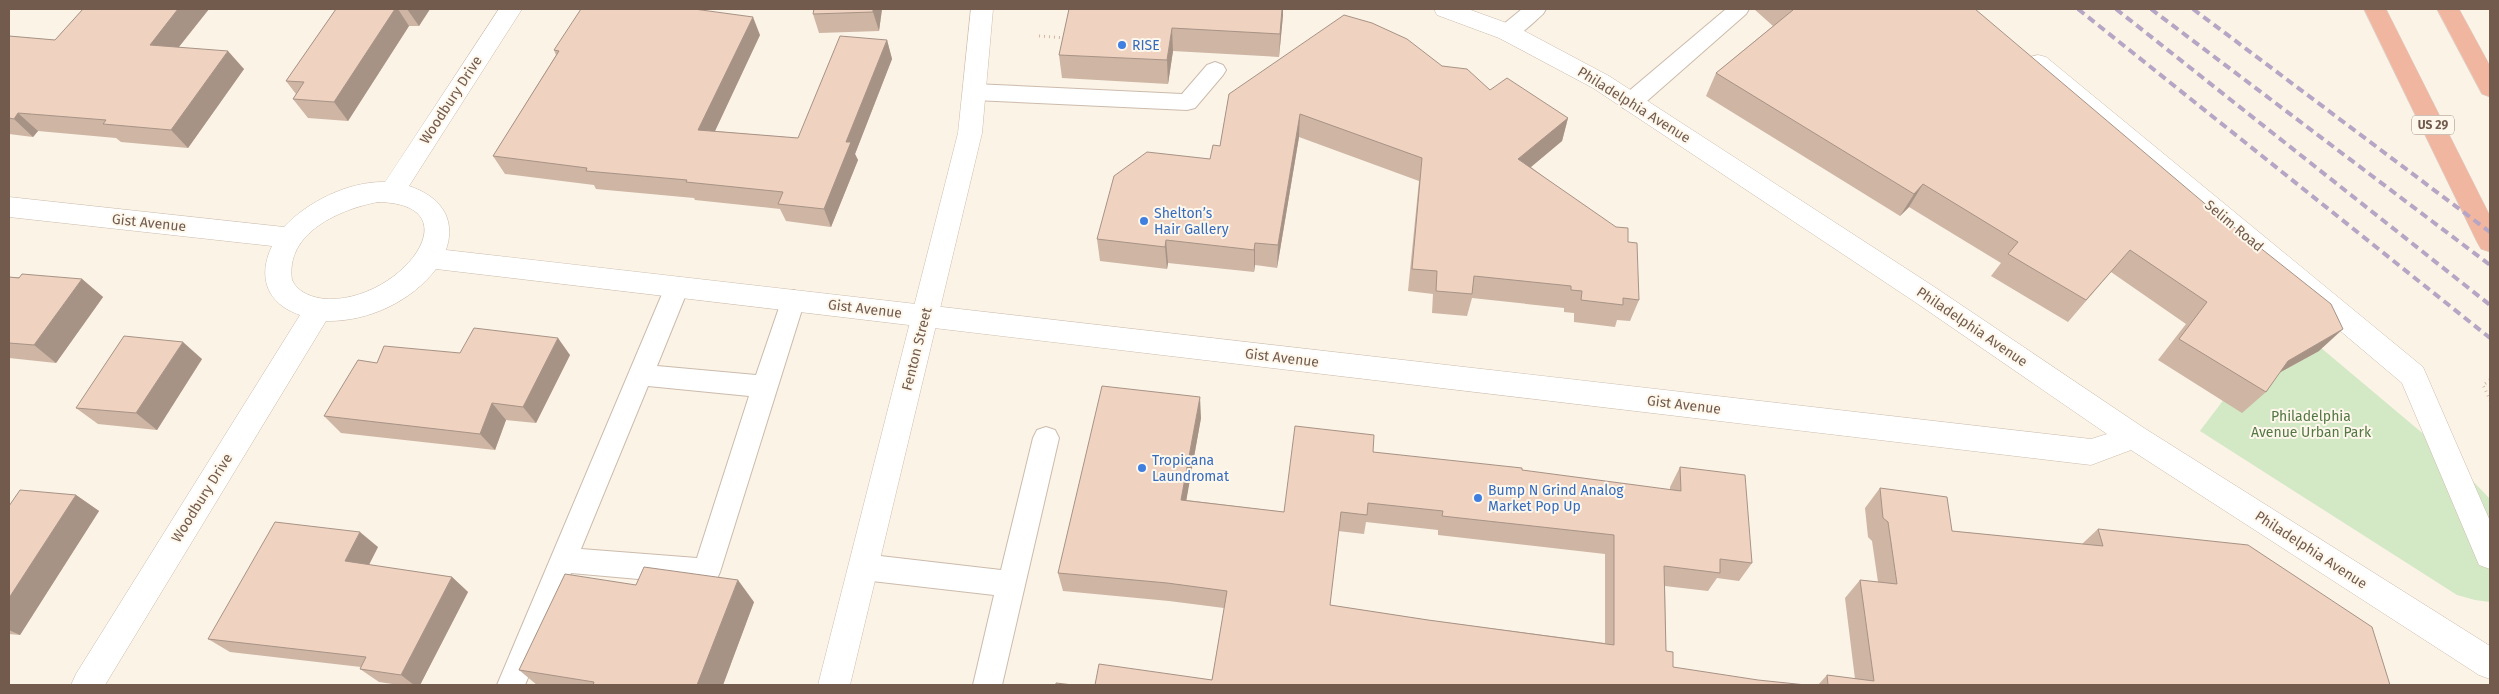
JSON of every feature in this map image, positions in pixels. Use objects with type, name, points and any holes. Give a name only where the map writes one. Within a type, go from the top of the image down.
[{"type":"highway","name":"US 29","points":[[2375,9],[2490,242]]},
{"type":"highway","points":[[2448,9],[2490,88]]},
{"type":"street","name":"Woodbury Drive","points":[[392,192],[511,9]]},
{"type":"street","name":"Fenton Street","points":[[834,685],[970,133],[982,9]]},
{"type":"street","name":"Philadelphia Avenue","points":[[1445,9],[1507,32],[1601,82],[1924,294],[2134,437],[2490,664]]},
{"type":"street","name":"Selim Road","points":[[2019,47],[2413,375],[2490,555]]},
{"type":"street","points":[[392,192],[422,202],[436,220],[436,242],[422,268],[393,293],[365,306],[350,309],[318,310],[296,303],[283,292],[276,274],[278,261],[289,238],[316,214],[351,197],[392,192]]},
{"type":"street","name":"Gist Avenue","points":[[9,208],[289,238]]},
{"type":"street","name":"Gist Avenue","points":[[428,258],[2091,452],[2134,437]]},
{"type":"street","name":"Woodbury Drive","points":[[87,685],[318,310]]},
{"type":"lane","points":[[1507,32],[1536,9]]},
{"type":"lane","points":[[1631,102],[1739,9]]},
{"type":"lane","points":[[974,92],[1187,102],[1214,70]]},
{"type":"lane","points":[[511,685],[677,287]]},
{"type":"lane","points":[[563,560],[706,572],[793,300]]},
{"type":"lane","points":[[640,375],[765,387]]},
{"type":"lane","points":[[988,685],[1046,438]]},
{"type":"lane","points":[[863,567],[1011,584]]},
{"type":"path","points":[[1039,36],[1071,38]]},
{"type":"path","points":[[2490,380],[2483,385],[2490,400]]},
{"type":"green space","name":"Philadelphia Avenue Urban Park","points":[[2320,347],[2446,453],[2490,499],[2490,602],[2457,595],[2200,431],[2237,382]]},
{"type":"building","points":[[83,9],[178,9],[150,45],[228,51],[171,130],[103,124],[106,120],[18,113],[14,119],[9,118],[9,36],[55,40]]},
{"type":"building","points":[[336,9],[395,9],[334,102],[293,99],[304,82],[286,81]]},
{"type":"building","points":[[581,9],[694,9],[753,17],[698,130],[798,138],[840,36],[887,40],[846,142],[851,142],[824,209],[778,204],[783,192],[686,182],[687,180],[586,171],[587,168],[493,156],[559,51],[554,50]]},
{"type":"building","points":[[814,9],[873,9],[873,12],[813,14]]},
{"type":"building","name":"RISE","points":[[1069,9],[1282,9],[1280,34],[1172,28],[1167,60],[1059,55]]},
{"type":"building","points":[[1792,9],[1975,9],[2210,208],[2331,304],[2343,329],[2288,361],[2266,392],[2179,339],[2207,302],[2130,250],[2086,300],[2008,254],[2018,242],[1923,184],[1914,194],[1716,73]]},
{"type":"building","points":[[1344,15],[1372,23],[1407,39],[1442,66],[1467,69],[1490,90],[1507,78],[1568,118],[1518,159],[1616,227],[1628,228],[1628,242],[1637,243],[1639,300],[1623,298],[1623,305],[1581,300],[1582,291],[1571,290],[1571,286],[1474,276],[1472,294],[1436,291],[1437,271],[1412,269],[1422,158],[1300,114],[1278,245],[1255,243],[1254,250],[1166,240],[1165,247],[1097,239],[1114,176],[1147,152],[1210,159],[1213,145],[1220,146],[1229,94]]},
{"type":"building","points":[[22,274],[82,279],[34,345],[9,343],[9,277],[19,278]]},
{"type":"building","points":[[474,328],[558,338],[523,407],[492,403],[480,434],[324,416],[358,360],[377,363],[384,346],[460,353]]},
{"type":"building","points":[[124,336],[183,342],[136,413],[76,408]]},
{"type":"building","points":[[1102,386],[1200,397],[1181,500],[1284,512],[1295,426],[1374,435],[1373,452],[1522,468],[1522,470],[1681,491],[1680,467],[1745,475],[1752,563],[1720,559],[1720,573],[1664,566],[1666,651],[1673,652],[1673,667],[1806,685],[1095,685],[1099,664],[1212,680],[1227,591],[1167,583],[1058,573]],"holes":[[[1368,503],[1443,511],[1442,516],[1614,535],[1614,645],[1330,605],[1341,512],[1367,515]]]},
{"type":"building","points":[[1880,488],[1947,497],[1952,531],[2103,546],[2098,529],[2248,545],[2372,627],[2390,685],[1828,685],[1827,675],[1874,681],[1860,580],[1897,584],[1888,522],[1883,518]]},
{"type":"building","points":[[20,490],[76,495],[9,598],[9,506]]},
{"type":"building","points":[[275,522],[360,532],[345,561],[452,577],[401,675],[360,669],[366,657],[208,639]]},
{"type":"building","points":[[644,567],[738,580],[697,685],[593,685],[594,682],[519,670],[565,574],[636,585]]},
{"type":"building","points":[[1056,683],[1073,685],[1056,685]]},
{"type":"railway","points":[[2078,9],[2490,338]]},
{"type":"railway","points":[[2116,9],[2490,305]]},
{"type":"railway","points":[[2151,9],[2490,265]]},
{"type":"railway","points":[[2193,9],[2490,232]]},
{"type":"place","name":"RISE","points":[[1122,45]]},
{"type":"place","name":"Shelton’s Hair Gallery","points":[[1144,221]]},
{"type":"place","name":"Tropicana Laundromat","points":[[1142,468]]},
{"type":"place","name":"Bump N Grind Analog Market Pop Up","points":[[1478,498]]}]
